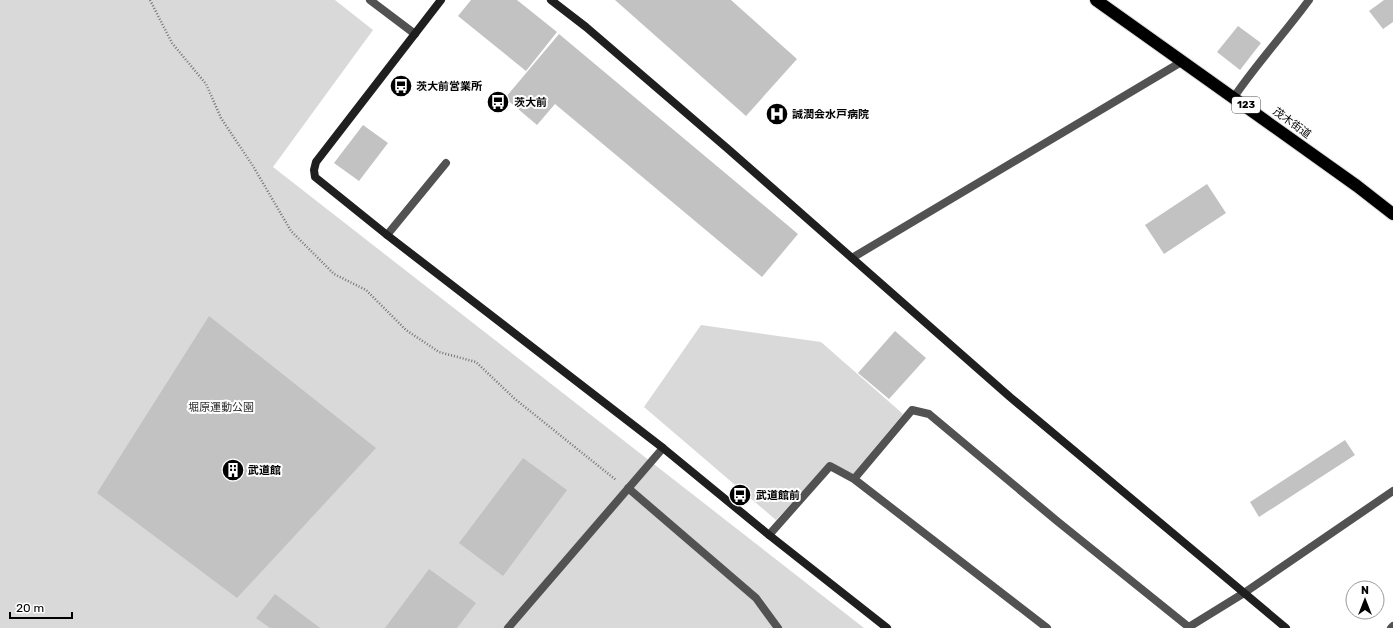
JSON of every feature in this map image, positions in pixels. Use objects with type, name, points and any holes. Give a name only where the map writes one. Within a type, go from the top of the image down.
[{"type":"highway","name":"茂木街道","points":[[1096,0],[1234,97],[1357,186],[1393,214]]},
{"type":"street","points":[[370,0],[415,34]]},
{"type":"street","points":[[441,0],[316,162],[314,174],[318,180],[662,448],[768,535],[887,628]]},
{"type":"street","points":[[551,0],[632,66],[1010,397],[1286,628]]},
{"type":"street","points":[[1234,97],[1309,0]]},
{"type":"street","points":[[852,258],[1183,61]]},
{"type":"street","points":[[387,235],[446,163]]},
{"type":"street","points":[[854,479],[912,410],[929,414],[1057,521],[1190,627],[1244,593],[1393,491]]},
{"type":"street","points":[[508,628],[662,448]]},
{"type":"street","points":[[768,535],[830,466],[854,479],[1047,628]]},
{"type":"street","points":[[628,488],[756,598],[778,628]]},
{"type":"path","points":[[150,0],[172,43],[206,84],[221,118],[253,166],[291,231],[334,274],[366,290],[406,330],[439,352],[476,362],[515,399],[613,478],[628,488]]},
{"type":"green space","name":"堀原運動公園","points":[[0,0],[335,0],[373,30],[273,167],[864,628],[0,628]]},
{"type":"green space","points":[[701,325],[821,342],[903,414],[853,474],[829,463],[776,520],[644,407]]},
{"type":"building","points":[[471,0],[517,0],[557,32],[526,71],[458,16]]},
{"type":"building","points":[[615,0],[731,0],[797,59],[746,116]]},
{"type":"building","points":[[1384,0],[1393,0],[1393,22],[1383,29],[1369,11]]},
{"type":"building","points":[[1238,26],[1261,43],[1240,70],[1217,52]]},
{"type":"building","points":[[559,34],[798,234],[762,277],[555,104],[537,125],[505,98]]},
{"type":"building","points":[[363,125],[388,143],[359,181],[334,163]]},
{"type":"building","points":[[1207,184],[1226,213],[1164,254],[1145,225]]},
{"type":"building","name":"武道館","points":[[209,316],[376,448],[237,598],[97,493]]},
{"type":"building","points":[[895,331],[926,358],[889,399],[858,373]]},
{"type":"building","points":[[1345,440],[1355,455],[1259,517],[1250,502]]},
{"type":"building","points":[[523,458],[567,490],[503,576],[459,543]]},
{"type":"building","points":[[429,569],[476,603],[457,628],[385,628]]},
{"type":"building","points":[[275,594],[320,628],[270,628],[256,618]]},
{"type":"place","name":"茨大前営業所","points":[[401,86]]},
{"type":"place","name":"茨大前","points":[[498,102]]},
{"type":"place","name":"誠潤会水戸病院","points":[[777,114]]},
{"type":"place","name":"武道館","points":[[233,470]]},
{"type":"place","name":"武道館前","points":[[740,495]]}]
